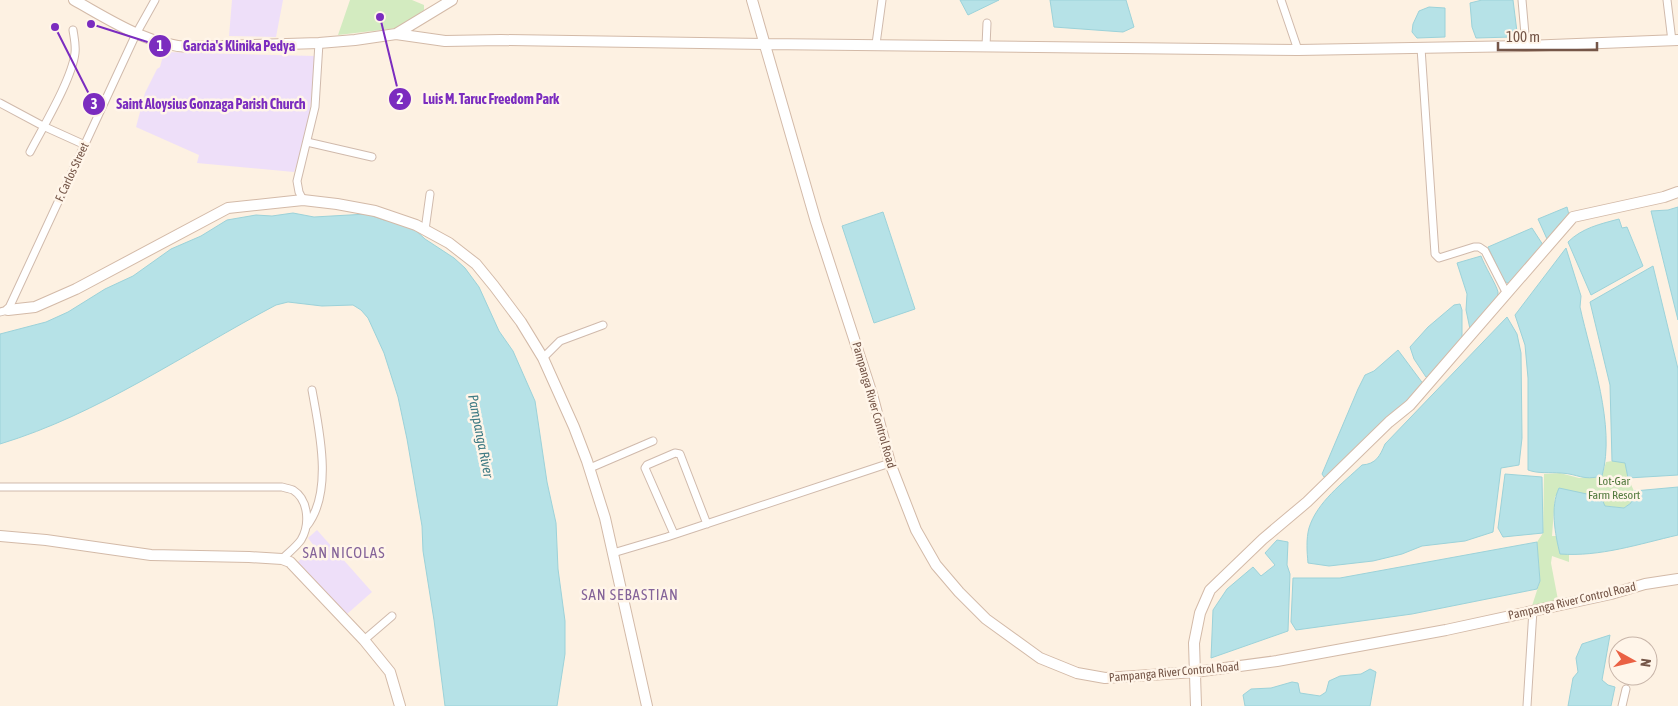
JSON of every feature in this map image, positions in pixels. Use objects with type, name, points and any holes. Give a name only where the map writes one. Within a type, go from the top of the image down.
[{"type":"street","points":[[74,0],[136,34],[173,46],[319,43],[396,34],[445,41],[501,40],[1298,50],[1526,46],[1675,40],[1667,0]]},
{"type":"street","name":"F. Carlos Street","points":[[4,311],[85,145],[136,34],[155,0]]},
{"type":"street","points":[[396,34],[452,0]]},
{"type":"street","name":"Pampanga River Control Road","points":[[752,0],[789,133],[869,385],[890,464],[916,530],[936,565],[959,592],[986,619],[1040,658],[1077,673],[1105,678],[1195,672],[1277,661],[1408,637],[1611,594],[1645,584],[1678,579]]},
{"type":"street","points":[[876,44],[882,0]]},
{"type":"street","points":[[1282,0],[1298,50]]},
{"type":"street","points":[[1522,0],[1526,46]]},
{"type":"street","points":[[986,23],[986,46]]},
{"type":"street","points":[[30,152],[73,64],[76,52],[73,30]]},
{"type":"street","points":[[303,200],[297,181],[315,107],[319,43]]},
{"type":"street","points":[[1421,48],[1434,252],[1439,258],[1479,247],[1485,251],[1507,294]]},
{"type":"street","points":[[0,103],[43,126],[85,145]]},
{"type":"street","points":[[306,142],[372,157]]},
{"type":"street","points":[[1196,706],[1194,643],[1200,614],[1210,590],[1263,539],[1307,502],[1389,422],[1410,405],[1573,217],[1664,197],[1678,192]]},
{"type":"street","points":[[425,230],[430,194]]},
{"type":"street","points":[[4,311],[35,307],[76,289],[228,208],[303,200],[375,211],[425,230],[449,243],[476,264],[521,322],[543,358],[574,427],[599,496],[647,706]]},
{"type":"street","points":[[543,358],[560,341],[603,325]]},
{"type":"street","points":[[282,559],[301,540],[306,527],[318,507],[322,460],[312,390]]},
{"type":"street","points":[[590,468],[653,441]]},
{"type":"street","points":[[674,534],[645,468],[647,465],[675,453],[680,454],[707,524]]},
{"type":"street","points":[[613,552],[707,524],[890,464]]},
{"type":"street","points":[[0,487],[282,487],[293,490],[303,501],[306,527]]},
{"type":"street","points":[[0,536],[46,540],[151,555],[282,559],[290,562],[364,640],[390,672],[400,706]]},
{"type":"street","points":[[1527,706],[1533,610]]},
{"type":"street","points":[[364,640],[392,616]]},
{"type":"street","points":[[1622,706],[1626,689]]},
{"type":"shaded area","points":[[232,0],[283,0],[276,37],[229,36]]},
{"type":"shaded area","points":[[164,52],[315,56],[310,112],[302,151],[294,172],[197,163],[199,155],[136,127],[145,93],[157,69],[160,67]]},
{"type":"shaded area","points":[[317,530],[372,592],[347,614],[331,600],[297,563],[314,546],[308,538]]},
{"type":"green space","points":[[350,0],[412,0],[424,5],[424,10],[398,28],[338,35]]},
{"type":"green space","name":"Lot-Gar Farm Resort","points":[[1606,462],[1625,462],[1628,478],[1634,491],[1631,503],[1624,508],[1555,496],[1552,536],[1569,536],[1569,562],[1552,556],[1551,563],[1558,600],[1532,606],[1540,581],[1537,542],[1543,533],[1544,474],[1560,473],[1579,478],[1602,476]]},
{"type":"water","points":[[960,0],[999,0],[968,15]]},
{"type":"water","points":[[1050,0],[1126,0],[1134,27],[1123,32],[1054,27]]},
{"type":"water","points":[[1482,0],[1513,0],[1517,32],[1512,37],[1476,38],[1472,27],[1470,3]]},
{"type":"water","points":[[1429,7],[1445,8],[1445,37],[1417,38],[1412,32],[1413,24],[1419,11]]},
{"type":"water","points":[[1567,207],[1569,215],[1547,239],[1538,219]]},
{"type":"water","points":[[1678,207],[1678,320],[1651,211],[1668,210]]},
{"type":"water","points":[[883,212],[915,309],[874,323],[842,226]]},
{"type":"water","name":"Pampanga River","points":[[293,213],[314,217],[367,214],[384,220],[401,222],[412,227],[425,239],[454,258],[465,268],[479,287],[499,331],[513,351],[535,401],[547,482],[556,523],[558,569],[565,621],[565,654],[557,706],[445,706],[423,551],[422,526],[398,397],[384,353],[368,318],[353,305],[322,306],[288,302],[276,305],[107,399],[37,431],[0,444],[0,334],[46,322],[68,312],[105,289],[133,276],[171,249],[201,236],[227,220],[256,215],[272,216]]},
{"type":"water","points":[[1619,219],[1622,228],[1627,227],[1643,266],[1591,295],[1568,242],[1585,230]]},
{"type":"water","points":[[1532,228],[1543,245],[1510,284],[1504,281],[1488,247]]},
{"type":"water","points":[[1566,248],[1581,296],[1580,307],[1604,414],[1606,456],[1602,476],[1595,477],[1585,478],[1528,470],[1528,378],[1525,345],[1515,315]]},
{"type":"water","points":[[1481,256],[1498,292],[1495,301],[1470,329],[1466,310],[1467,294],[1457,263]]},
{"type":"water","points":[[1653,266],[1678,369],[1678,475],[1628,478],[1625,463],[1612,461],[1610,385],[1590,302]]},
{"type":"water","points":[[1460,304],[1462,310],[1462,343],[1432,376],[1426,377],[1414,359],[1410,347],[1428,327],[1454,305]]},
{"type":"water","points":[[1507,317],[1517,334],[1521,353],[1522,438],[1519,465],[1501,468],[1493,532],[1465,541],[1422,546],[1402,554],[1373,561],[1329,566],[1308,563],[1307,541],[1309,528],[1324,501],[1362,465],[1377,459],[1385,444]]},
{"type":"water","points":[[1398,350],[1424,385],[1330,477],[1324,477],[1322,474],[1365,375],[1374,371]]},
{"type":"water","points":[[1505,474],[1542,477],[1543,533],[1503,537],[1498,528]]},
{"type":"water","points":[[1678,487],[1678,535],[1605,552],[1560,554],[1554,512],[1556,495],[1559,488],[1601,497],[1605,506],[1624,508],[1631,503],[1634,491]]},
{"type":"water","points":[[1277,540],[1288,542],[1287,565],[1290,574],[1288,631],[1211,658],[1213,610],[1227,589],[1253,567],[1261,576],[1275,565],[1265,553]]},
{"type":"water","points":[[1537,542],[1540,581],[1537,589],[1412,614],[1296,630],[1291,622],[1293,578],[1340,578]]},
{"type":"water","points":[[1610,635],[1608,636],[1602,680],[1608,686],[1615,687],[1611,706],[1568,706],[1573,678],[1578,672],[1576,658],[1582,644]]},
{"type":"water","points":[[1370,669],[1376,672],[1370,706],[1245,706],[1243,695],[1251,689],[1271,688],[1292,682],[1298,683],[1300,693],[1320,696],[1326,692],[1329,681],[1340,676],[1361,674]]},
{"type":"place","name":"Luis M. Taruc Freedom Park","points":[[380,17]]},
{"type":"place","name":"Garcia's Klinika Pedya","points":[[91,24]]},
{"type":"place","name":"Saint Aloysius Gonzaga Parish Church","points":[[55,27]]},
{"type":"district","name":"SAN NICOLAS","points":[[344,553]]},
{"type":"district","name":"SAN SEBASTIAN","points":[[630,595]]}]
